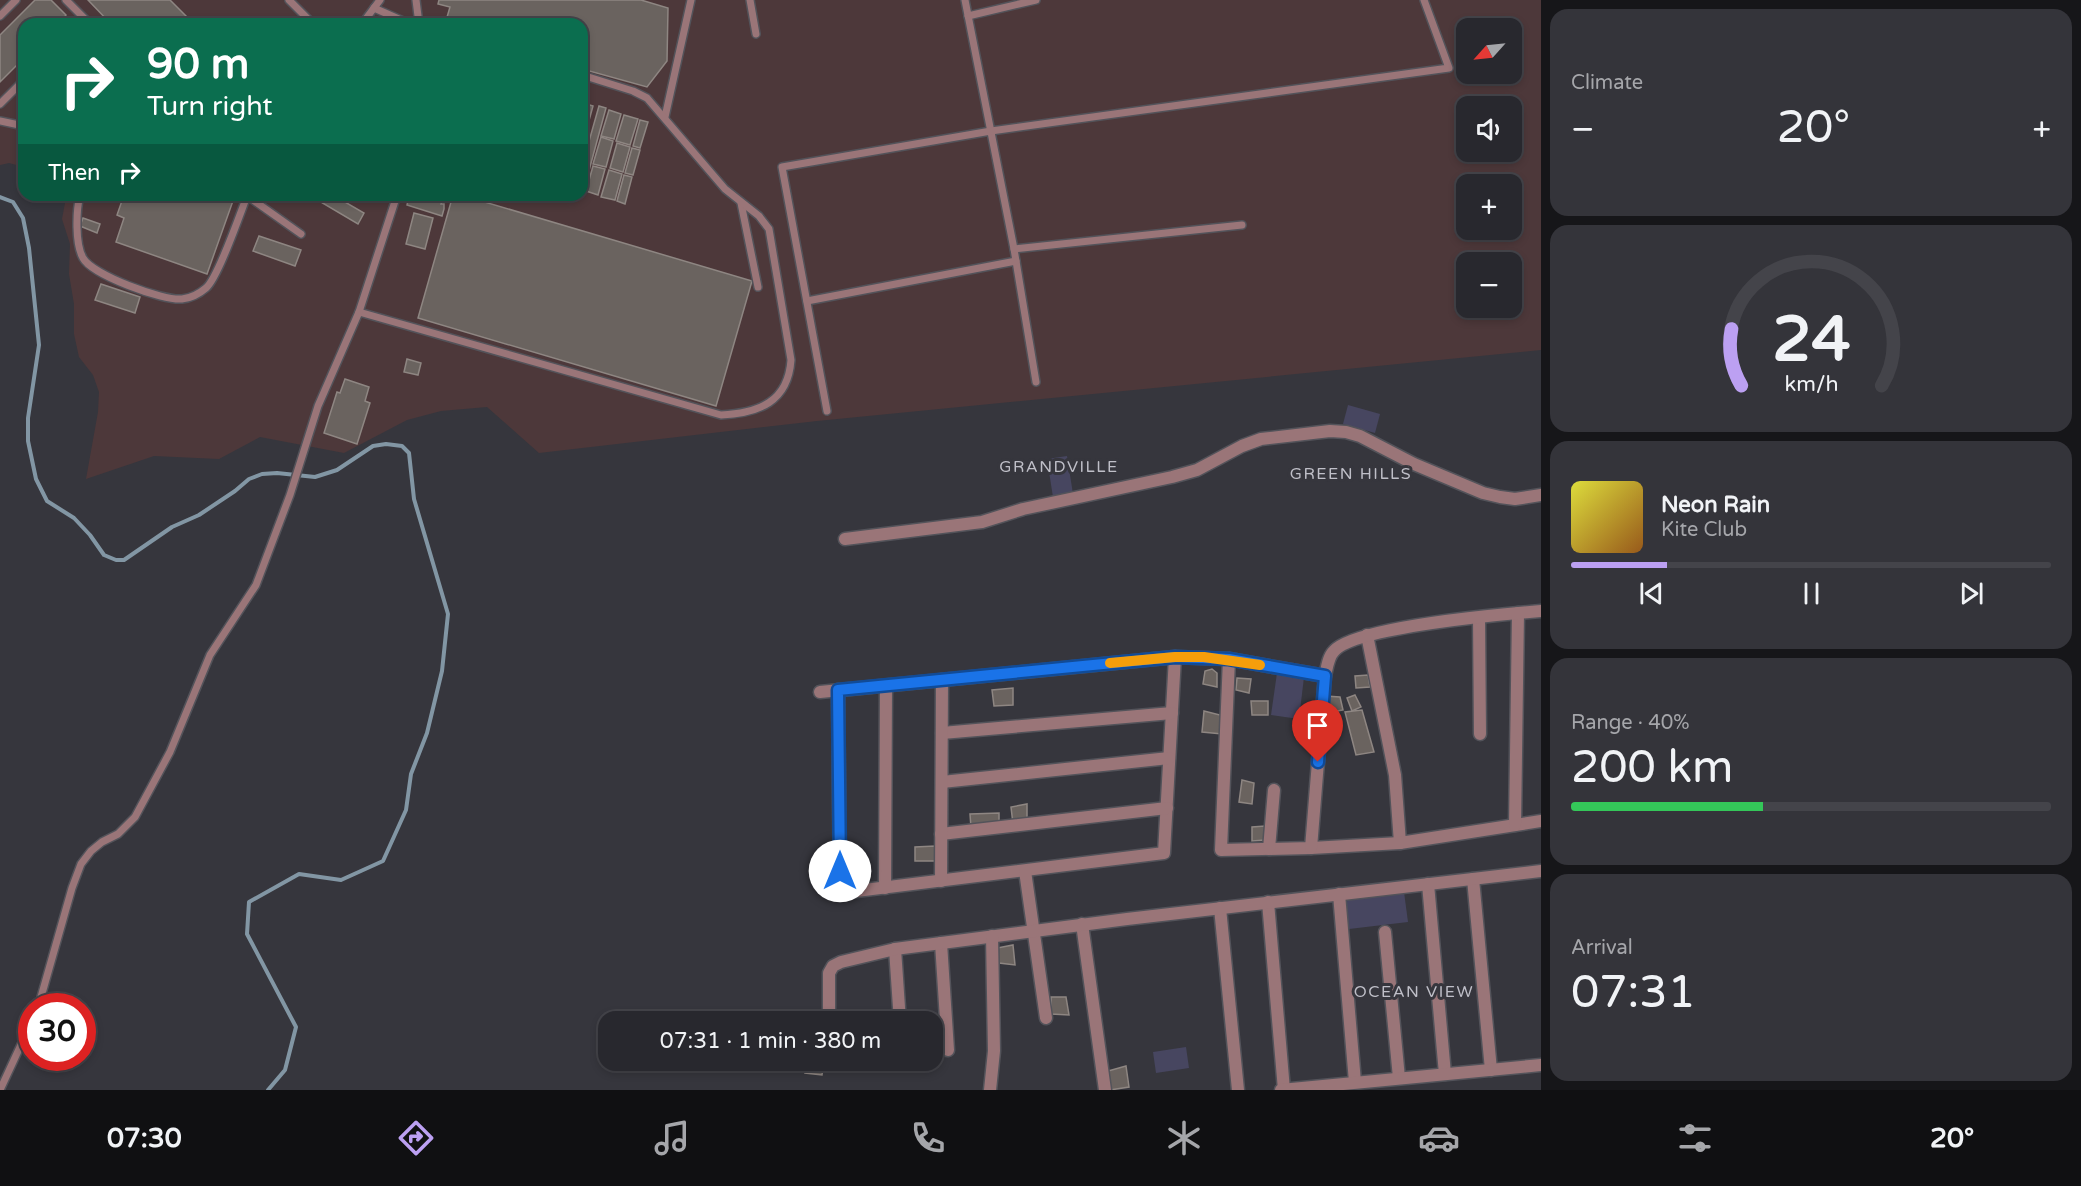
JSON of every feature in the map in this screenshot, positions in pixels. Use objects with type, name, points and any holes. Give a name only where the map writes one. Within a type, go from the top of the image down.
[{"type":"street","points":[[845,539],[982,522],[1023,509],[1197,470],[1261,439],[1330,431],[1360,436],[1414,464],[1483,493],[1515,499],[1541,495]]},
{"type":"street","points":[[1311,849],[1325,676],[1328,661],[1334,650],[1367,635],[1413,626],[1541,611]]},
{"type":"street","points":[[1515,825],[1518,613]]},
{"type":"street","points":[[1479,618],[1480,734]]},
{"type":"street","points":[[1367,635],[1395,775],[1400,843]]},
{"type":"street","points":[[820,692],[1175,657],[1229,659],[1325,676]]},
{"type":"street","points":[[838,690],[840,893],[1164,853],[1175,657]]},
{"type":"street","points":[[1229,659],[1221,850],[1311,849],[1400,843],[1541,821]]},
{"type":"street","points":[[941,881],[942,680]]},
{"type":"street","points":[[885,686],[885,888]]},
{"type":"street","points":[[942,733],[1172,713]]},
{"type":"street","points":[[942,782],[1169,758]]},
{"type":"street","points":[[1269,849],[1274,790]]},
{"type":"street","points":[[941,834],[1167,808]]},
{"type":"street","points":[[1025,871],[1046,1018]]},
{"type":"street","points":[[829,1011],[829,973],[833,966],[896,949],[1082,924],[1541,871]]},
{"type":"street","points":[[1473,879],[1491,1070]]},
{"type":"street","points":[[1428,884],[1445,1074]]},
{"type":"street","points":[[1339,894],[1355,1082]]},
{"type":"street","points":[[1268,902],[1283,1090],[1541,1065]]},
{"type":"street","points":[[1220,908],[1238,1090]]},
{"type":"street","points":[[1082,924],[1105,1090]]},
{"type":"street","points":[[1385,932],[1399,1078]]},
{"type":"street","points":[[990,1090],[994,1051],[992,936]]},
{"type":"street","points":[[941,943],[948,1050]]},
{"type":"street","points":[[896,949],[899,1011]]},
{"type":"lane","points":[[0,16],[16,0]]},
{"type":"lane","points":[[66,0],[81,18]]},
{"type":"lane","points":[[289,0],[307,18]]},
{"type":"lane","points":[[367,18],[380,0]]},
{"type":"lane","points":[[416,0],[418,18]]},
{"type":"lane","points":[[665,117],[690,0]]},
{"type":"lane","points":[[750,0],[756,34]]},
{"type":"lane","points":[[965,0],[1014,249],[1036,382]]},
{"type":"lane","points":[[968,16],[1036,0]]},
{"type":"lane","points":[[827,411],[782,167],[991,132],[1449,68],[1424,0]]},
{"type":"lane","points":[[375,8],[396,18]]},
{"type":"lane","points":[[359,312],[721,415],[743,414],[760,409],[785,386],[790,374],[791,360],[768,229],[759,216],[726,189],[647,98],[633,91],[588,77]]},
{"type":"lane","points":[[0,104],[18,86]]},
{"type":"lane","points":[[0,121],[18,125]]},
{"type":"lane","points":[[79,201],[76,223],[82,257],[89,267],[102,275],[166,298],[180,299],[193,297],[212,282],[245,201]]},
{"type":"lane","points":[[255,201],[301,234]]},
{"type":"lane","points":[[42,993],[81,864],[91,850],[118,834],[135,817],[170,752],[210,655],[256,585],[290,495],[304,448],[331,374],[359,312],[395,201]]},
{"type":"lane","points":[[741,203],[758,287]]},
{"type":"lane","points":[[1014,249],[1242,225]]},
{"type":"lane","points":[[807,301],[1016,261]]},
{"type":"lane","points":[[0,1090],[18,1051]]},
{"type":"shaded area","points":[[0,0],[1541,0],[1541,350],[817,421],[539,453],[487,407],[441,411],[407,420],[344,453],[260,437],[219,459],[154,456],[86,479],[98,412],[99,392],[93,375],[79,357],[74,334],[74,304],[69,274],[70,244],[62,219],[64,201],[588,201],[588,18],[18,18],[18,165],[9,163],[0,165]]},
{"type":"shaded area","points":[[1348,405],[1380,414],[1375,433],[1343,424]]},
{"type":"shaded area","points":[[1067,456],[1073,494],[1053,497],[1047,459]]},
{"type":"shaded area","points":[[1277,673],[1304,677],[1299,719],[1271,715]]},
{"type":"shaded area","points":[[1404,892],[1408,922],[1349,929],[1345,899]]},
{"type":"shaded area","points":[[1186,1047],[1189,1068],[1156,1073],[1153,1052]]},
{"type":"building","points":[[35,0],[51,0],[66,15],[63,18],[18,18],[18,64],[0,82],[0,35]]},
{"type":"building","points":[[88,0],[170,0],[188,18],[105,18]]},
{"type":"building","points":[[439,0],[641,0],[668,8],[667,61],[647,87],[588,71],[588,18],[447,18],[450,7],[438,4]]},
{"type":"building","points":[[588,104],[593,106],[588,124]]},
{"type":"building","points":[[599,106],[606,108],[588,174],[588,145]]},
{"type":"building","points":[[609,110],[621,114],[614,139],[601,136]]},
{"type":"building","points":[[624,115],[638,119],[630,145],[616,141]]},
{"type":"building","points":[[640,120],[648,122],[640,148],[633,146]]},
{"type":"building","points":[[601,137],[613,141],[606,167],[593,164]]},
{"type":"building","points":[[617,143],[630,147],[623,172],[610,168]]},
{"type":"building","points":[[632,148],[640,150],[633,175],[625,173]]},
{"type":"building","points":[[593,166],[605,169],[598,195],[588,192]]},
{"type":"building","points":[[609,170],[622,174],[615,200],[601,197]]},
{"type":"building","points":[[624,175],[632,177],[625,204],[617,201]]},
{"type":"building","points":[[122,201],[233,201],[207,274],[116,242],[124,218],[117,215]]},
{"type":"building","points":[[319,201],[343,201],[364,213],[358,224]]},
{"type":"building","points":[[408,201],[442,201],[444,209],[442,216],[407,205]]},
{"type":"building","points":[[451,201],[481,201],[752,281],[716,406],[418,318]]},
{"type":"building","points":[[414,213],[433,218],[425,249],[406,244]]},
{"type":"building","points":[[83,218],[100,224],[97,233],[80,226]]},
{"type":"building","points":[[259,236],[301,250],[295,266],[253,251]]},
{"type":"building","points":[[101,284],[140,297],[135,313],[95,300]]},
{"type":"building","points":[[407,359],[421,363],[418,375],[404,372]]},
{"type":"building","points":[[345,379],[369,387],[365,401],[370,403],[357,444],[324,433],[337,392],[340,393]]},
{"type":"building","points":[[1212,669],[1217,673],[1217,687],[1203,684],[1205,671]]},
{"type":"building","points":[[1368,675],[1370,687],[1356,688],[1355,676]]},
{"type":"building","points":[[1237,678],[1251,679],[1249,693],[1236,690]]},
{"type":"building","points":[[1013,688],[1013,705],[994,706],[992,690]]},
{"type":"building","points":[[1355,695],[1361,707],[1352,711],[1347,698]]},
{"type":"building","points":[[1325,696],[1340,697],[1343,710],[1326,713]]},
{"type":"building","points":[[1251,701],[1268,701],[1268,715],[1252,715]]},
{"type":"building","points":[[1362,710],[1374,752],[1356,755],[1345,712]]},
{"type":"building","points":[[1204,711],[1224,716],[1222,734],[1202,732]]},
{"type":"building","points":[[1242,780],[1254,783],[1252,804],[1239,802]]},
{"type":"building","points":[[1027,804],[1027,824],[1013,824],[1011,807]]},
{"type":"building","points":[[999,813],[999,825],[971,828],[970,814]]},
{"type":"building","points":[[1265,826],[1265,840],[1252,841],[1252,827]]},
{"type":"building","points":[[935,846],[935,861],[915,861],[915,847]]},
{"type":"building","points":[[1013,945],[1015,965],[999,963],[997,948]]},
{"type":"building","points":[[1051,997],[1066,997],[1069,1015],[1051,1014]]},
{"type":"building","points":[[1126,1066],[1129,1087],[1110,1090],[1108,1071]]},
{"type":"building","points":[[805,1071],[823,1071],[822,1075],[805,1073]]},
{"type":"waterway","points":[[0,197],[13,202],[23,218],[29,248],[39,345],[28,418],[28,441],[36,479],[47,501],[74,518],[104,555],[116,560],[124,560],[172,527],[199,515],[249,479],[262,474],[277,473],[315,477],[337,470],[373,446],[386,444],[402,446],[409,453],[414,499],[448,614],[442,671],[427,733],[411,774],[406,810],[383,861],[341,880],[299,874],[249,902],[247,934],[296,1027],[285,1070],[268,1090]]},
{"type":"slow traffic","points":[[1110,663],[1175,657],[1204,657],[1260,665]]},
{"type":"district","name":"GRANDVILLE","points":[[1059,467]]},
{"type":"district","name":"GREEN HILLS","points":[[1351,474]]},
{"type":"district","name":"OCEAN VIEW","points":[[1414,992]]},
{"type":"route","points":[[840,871],[838,690],[1175,657],[1229,659],[1325,676],[1318,762]]}]
